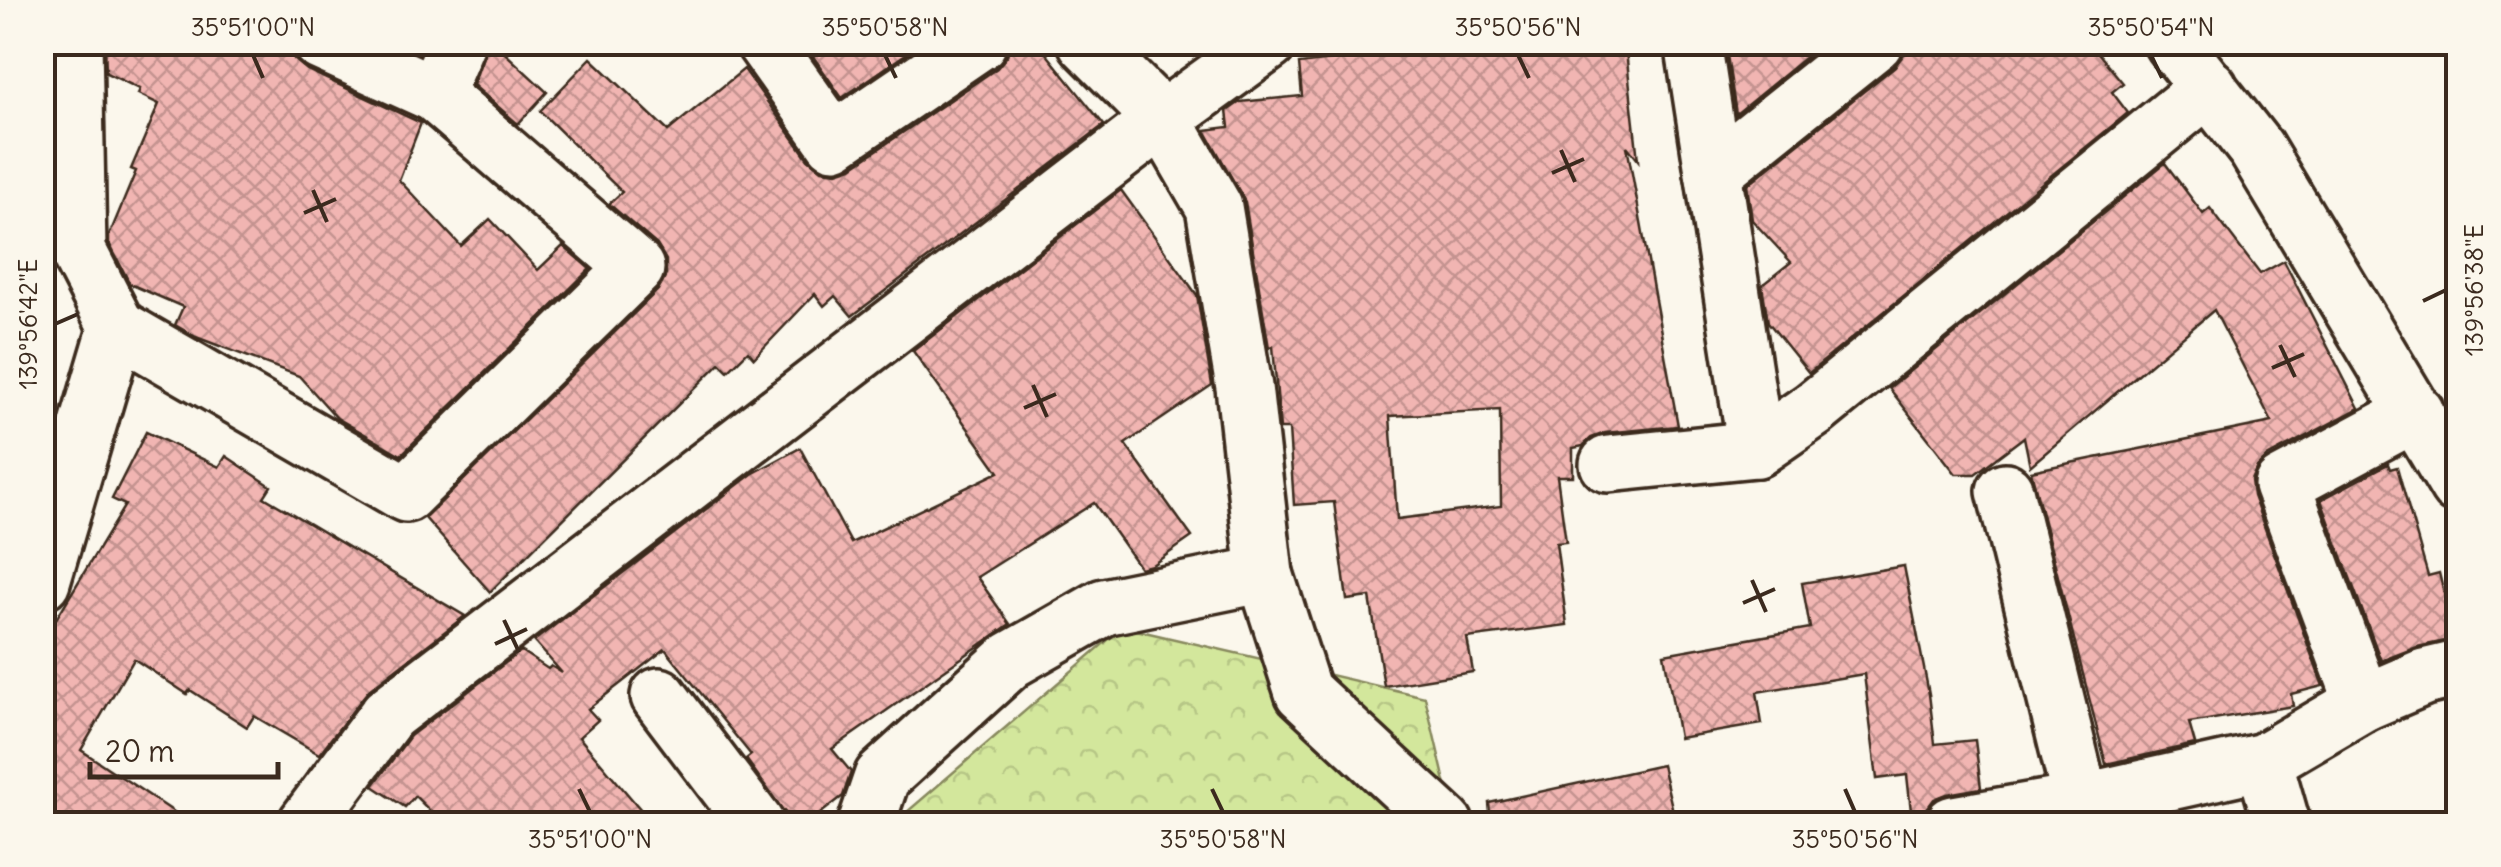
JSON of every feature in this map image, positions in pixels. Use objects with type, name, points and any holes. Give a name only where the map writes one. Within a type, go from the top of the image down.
[{"type":"street","points":[[72,44],[78,251],[118,327],[406,494],[636,268],[435,94],[320,42]]},
{"type":"street","points":[[435,94],[457,42]]},
{"type":"street","points":[[764,42],[834,141],[979,42]]},
{"type":"street","points":[[1086,42],[1163,119],[1214,207],[1244,386],[1265,574],[1303,692],[1445,824]]},
{"type":"street","points":[[306,824],[388,714],[1268,42]]},
{"type":"street","points":[[1693,42],[1756,449]]},
{"type":"street","points":[[1712,172],[1876,42]]},
{"type":"street","points":[[1608,464],[1756,449],[1814,409],[2186,56],[2256,148],[2458,486]]},
{"type":"street","points":[[42,581],[118,327]]},
{"type":"street","points":[[2363,703],[2282,485],[2416,413]]},
{"type":"street","points":[[2005,491],[2081,802]]},
{"type":"street","points":[[866,824],[882,777],[1011,660],[1104,607],[1265,574]]},
{"type":"street","points":[[1953,824],[2081,802],[2264,761],[2363,703],[2458,669]]},
{"type":"street","points":[[658,696],[756,824]]},
{"type":"street","points":[[2264,761],[2282,824]]},
{"type":"green space","points":[[1123,627],[1425,697],[1455,824],[893,824]]},
{"type":"building","points":[[105,42],[289,42],[294,59],[307,70],[421,123],[399,180],[461,246],[490,219],[538,270],[563,246],[590,269],[401,455],[337,418],[299,376],[196,337],[175,325],[183,307],[130,284],[109,236],[136,171],[131,169],[159,104],[138,94],[140,89],[106,73]]},
{"type":"building","points":[[488,42],[493,42],[547,92],[518,124],[473,85]]},
{"type":"building","points":[[803,42],[923,42],[842,98]]},
{"type":"building","points":[[1010,42],[1037,42],[1104,125],[852,316],[835,296],[824,306],[815,294],[754,358],[748,351],[728,371],[720,363],[490,592],[425,518],[658,290],[666,275],[666,260],[657,245],[609,204],[622,192],[540,111],[591,58],[668,131],[744,69],[808,159],[822,170],[837,172],[852,167],[997,68],[1007,56]]},
{"type":"building","points":[[1331,42],[1625,42],[1638,160],[1627,146],[1678,426],[1605,433],[1591,438],[1583,446],[1573,448],[1573,476],[1557,476],[1566,542],[1556,543],[1567,625],[1467,638],[1473,672],[1384,686],[1370,597],[1347,600],[1334,502],[1294,505],[1289,429],[1280,429],[1273,346],[1269,348],[1245,202],[1205,130],[1229,127],[1227,111],[1240,102],[1302,96],[1299,64],[1332,60]],"holes":[[[1500,410],[1501,506],[1397,519],[1390,416]]]},
{"type":"building","points":[[1725,42],[1824,42],[1736,114]]},
{"type":"building","points":[[1905,42],[2089,42],[2123,83],[2112,92],[2128,113],[1809,373],[1768,322],[1762,285],[1791,262],[1752,220],[1747,185],[1895,66],[1904,54]]},
{"type":"building","points":[[2165,163],[2203,214],[2210,208],[2260,274],[2284,261],[2359,408],[2267,457],[2251,480],[2253,496],[2323,686],[2291,694],[2293,706],[2189,723],[2195,744],[2106,764],[2031,471],[2272,422],[2214,310],[2030,466],[2024,437],[1975,474],[1956,474],[1889,388]]},
{"type":"building","points":[[1121,190],[1197,295],[1212,385],[1125,444],[1192,537],[1152,565],[1140,568],[1094,503],[977,577],[1010,624],[832,749],[851,772],[843,796],[807,824],[796,824],[782,809],[746,759],[751,755],[665,649],[588,709],[598,720],[579,737],[653,824],[443,824],[415,796],[405,807],[373,786],[410,736],[521,651],[548,669],[551,666],[562,673],[534,641],[752,474],[800,448],[851,543],[999,472],[913,351]]},
{"type":"building","points":[[146,432],[219,467],[226,456],[271,486],[264,497],[465,616],[369,690],[319,754],[254,716],[247,727],[134,659],[81,750],[192,824],[70,824],[47,810],[42,818],[42,642],[125,505],[112,499]]},
{"type":"building","points":[[2388,464],[2390,469],[2397,467],[2428,576],[2439,573],[2455,639],[2417,647],[2381,661],[2321,500]]},
{"type":"building","points":[[1904,566],[1935,744],[1975,740],[1981,788],[1947,794],[1934,799],[1926,810],[1911,811],[1907,775],[1877,779],[1864,674],[1757,692],[1762,724],[1679,738],[1664,654],[1810,628],[1802,583]]},
{"type":"building","points":[[1662,765],[1676,824],[1491,824],[1489,803]]}]
